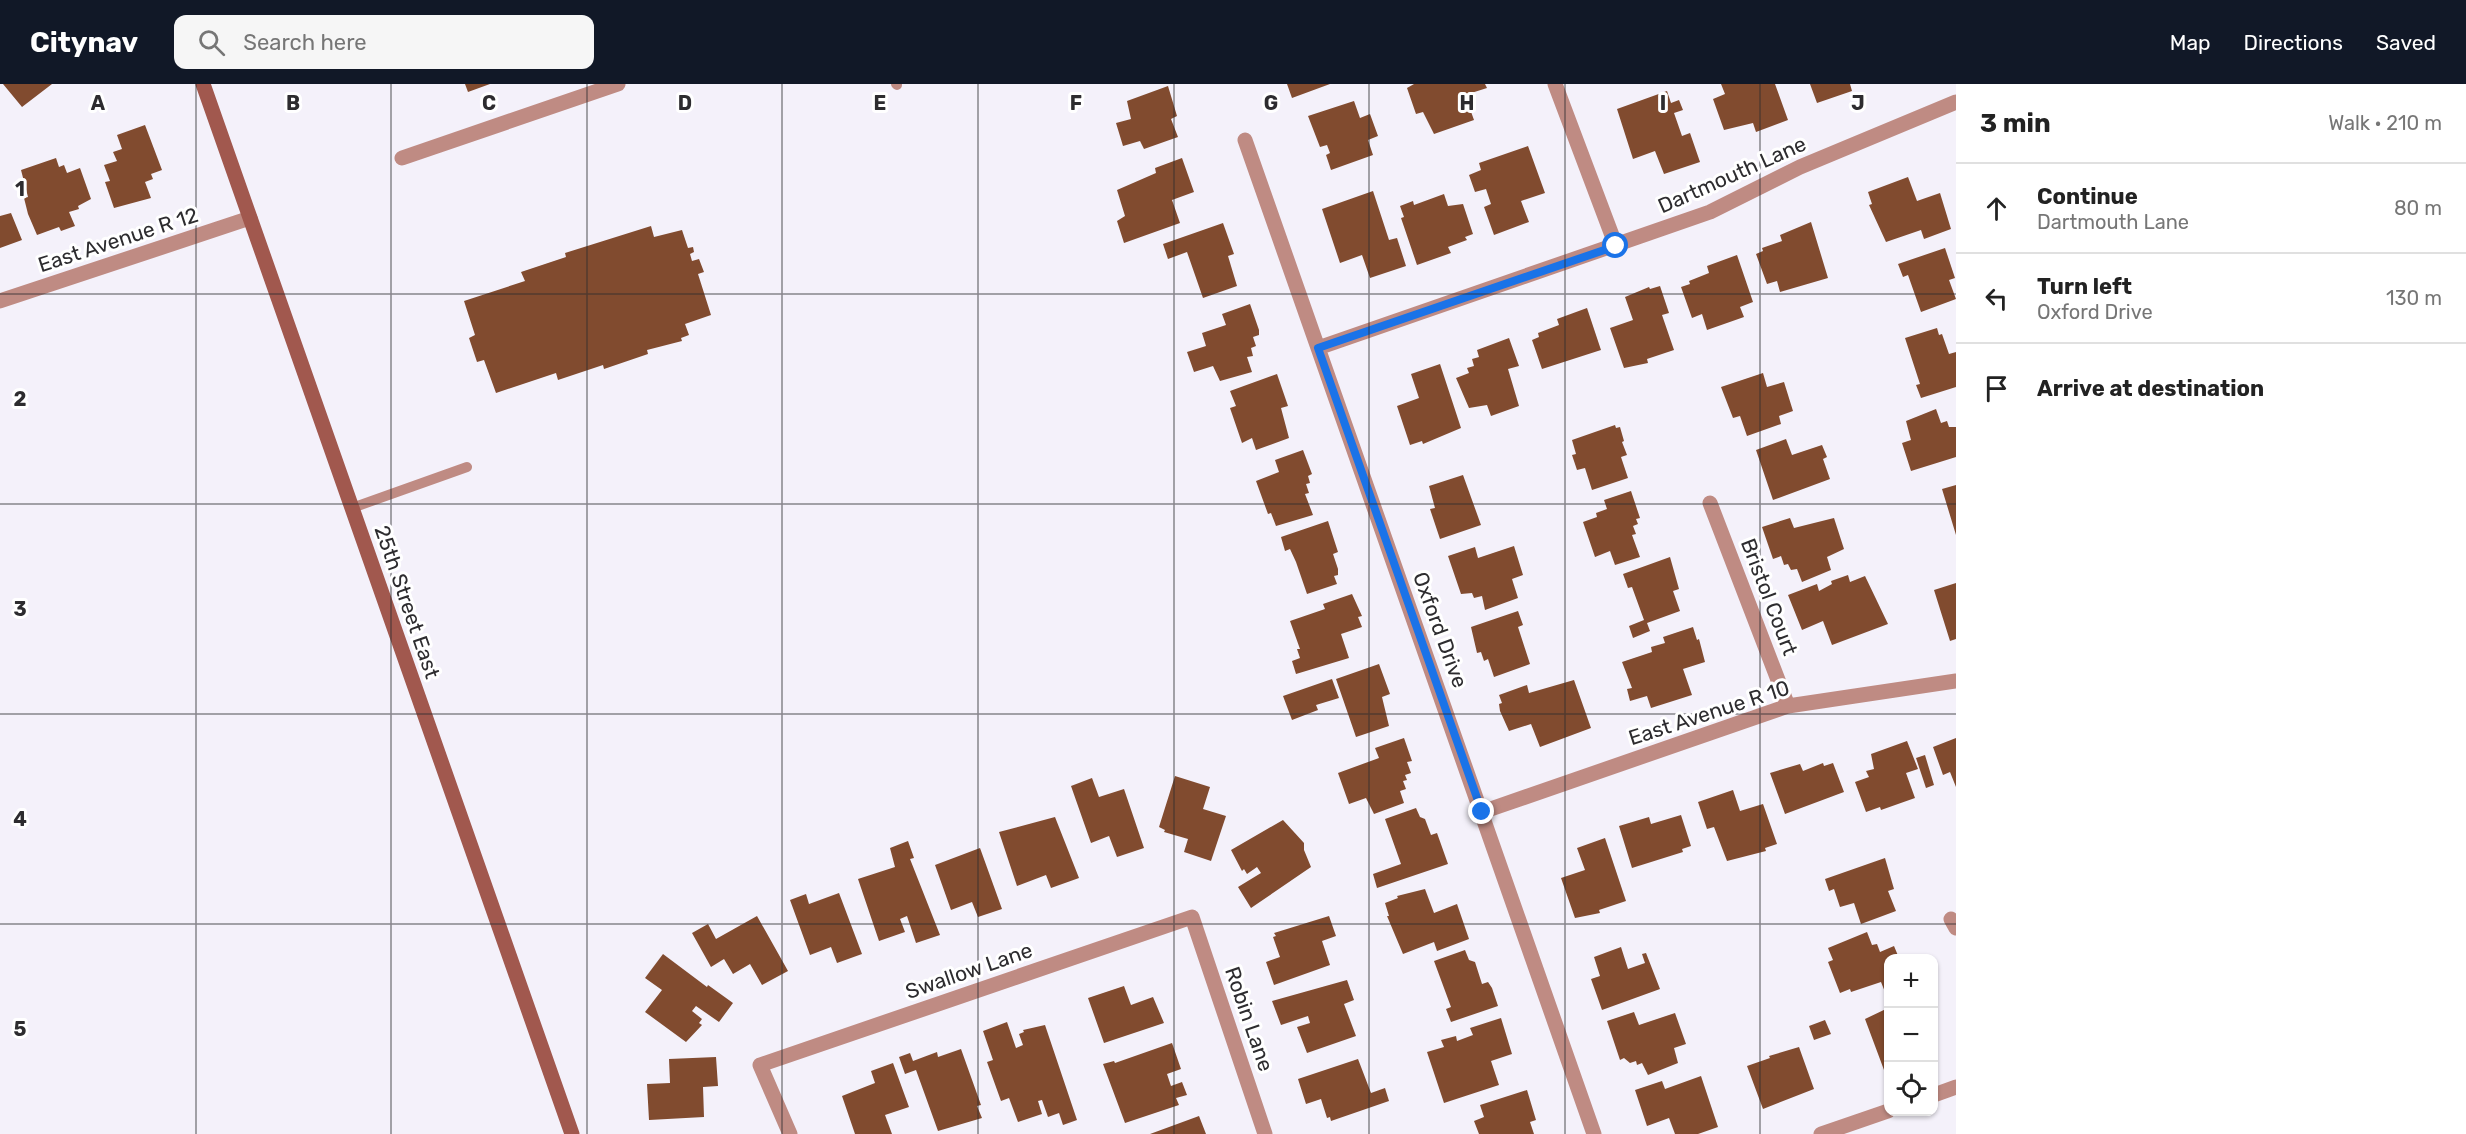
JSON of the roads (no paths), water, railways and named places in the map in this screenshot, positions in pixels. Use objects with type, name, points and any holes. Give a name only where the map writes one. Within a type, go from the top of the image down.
[{"type":"main road","name":"25th Street East","points":[[203,84],[572,1134]]},
{"type":"street","points":[[402,158],[618,84]]},
{"type":"street","points":[[1555,84],[1616,246]]},
{"type":"street","name":"Dartmouth Lane","points":[[1318,348],[1710,212],[1800,167],[1956,102]]},
{"type":"street","name":"Oxford Drive","points":[[1245,140],[1594,1134]]},
{"type":"street","name":"East Avenue R 12","points":[[0,301],[250,218]]},
{"type":"street","name":"Bristol Court","points":[[1710,503],[1788,706]]},
{"type":"street","name":"East Avenue R 10","points":[[1482,812],[1788,706],[1956,681]]},
{"type":"street","name":"Swallow Lane","points":[[790,1134],[759,1065],[1192,917]]},
{"type":"street","name":"Robin Lane","points":[[1192,917],[1265,1134]]},
{"type":"street","points":[[1938,1094],[1956,1088]]},
{"type":"street","points":[[1821,1134],[1884,1112]]},
{"type":"lane","points":[[352,508],[467,467]]}]
